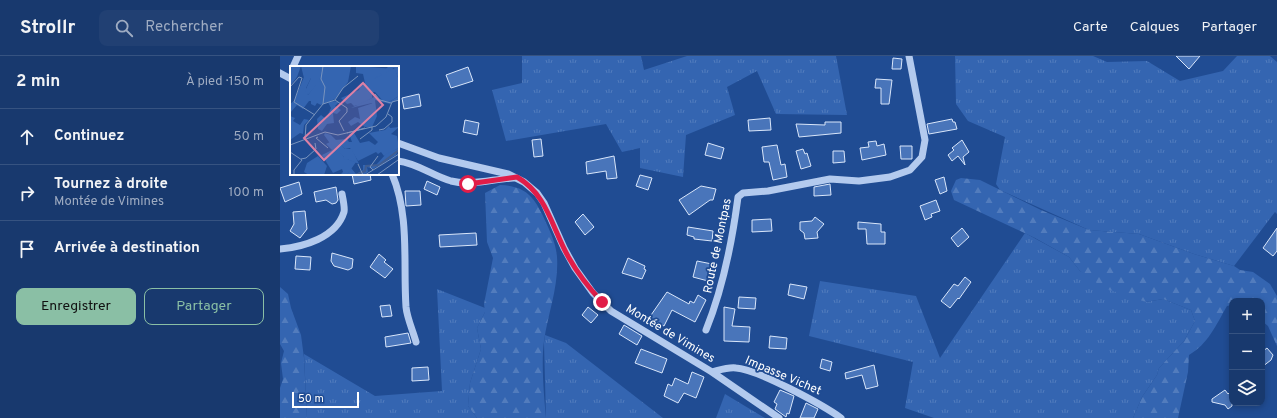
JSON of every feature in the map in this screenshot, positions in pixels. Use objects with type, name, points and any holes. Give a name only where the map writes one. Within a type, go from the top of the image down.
[{"type":"street","points":[[293,66],[298,56]]},
{"type":"street","name":"Route de Montpas","points":[[706,330],[720,291],[734,231],[738,197],[744,193],[768,191],[830,178],[859,181],[890,177],[910,170],[922,157],[925,140],[909,56]]},
{"type":"street","points":[[280,72],[290,75]]},
{"type":"street","name":"Montée de Vimines","points":[[399,143],[440,158],[517,177],[529,186],[544,203],[569,258],[602,302],[625,320],[712,372],[779,418]]},
{"type":"street","points":[[399,161],[421,167],[450,181],[468,184],[517,177]]},
{"type":"street","points":[[392,175],[400,201],[404,230],[406,309],[416,342]]},
{"type":"street","points":[[280,249],[300,247],[322,237],[337,224],[344,212],[342,194]]},
{"type":"street","name":"Impasse Vichet","points":[[712,372],[727,368],[737,368],[751,372],[826,408],[841,418]]},
{"type":"green space","points":[[522,56],[641,56],[644,70],[687,56],[836,56],[847,115],[776,114],[757,71],[727,87],[735,115],[686,135],[683,177],[640,168],[640,148],[622,152],[606,124],[506,141],[492,90],[522,83]]},
{"type":"green space","points":[[955,56],[1093,56],[1107,62],[1147,61],[1180,81],[1223,71],[1237,56],[1270,56],[1277,62],[1277,214],[1275,212],[1234,266],[1194,254],[1139,234],[1089,230],[1000,190],[996,184],[1005,137],[968,121],[956,104]]},
{"type":"green space","points":[[961,178],[980,180],[1041,210],[1089,230],[1139,234],[1194,254],[1234,266],[1240,270],[1253,272],[1270,284],[1277,296],[1277,346],[1268,326],[1265,324],[1265,298],[1229,298],[1229,306],[1227,306],[1206,340],[1196,351],[1189,355],[1188,372],[1178,418],[1133,418],[1142,397],[1157,375],[1159,368],[1184,341],[1195,321],[1191,310],[1163,299],[1146,302],[1104,288],[1080,271],[1069,257],[1035,238],[954,200],[951,191],[956,180]]},
{"type":"green space","points":[[500,185],[520,189],[530,196],[542,214],[549,229],[556,251],[556,278],[543,350],[543,380],[546,418],[477,418],[468,406],[470,383],[481,349],[477,328],[485,312],[484,304],[493,258],[487,242],[485,193]]},
{"type":"green space","points":[[1025,233],[1069,257],[1080,271],[1146,302],[1163,299],[1191,310],[1195,321],[1184,341],[1159,368],[1157,375],[1142,397],[1133,418],[934,418],[905,408],[913,362],[809,336],[820,281],[916,296],[940,358]]},
{"type":"green space","points":[[280,287],[288,294],[291,308],[301,335],[304,358],[307,418],[280,418],[280,388],[283,379],[281,363],[284,351],[280,344]]},
{"type":"green space","points":[[437,289],[485,308],[485,312],[477,328],[481,349],[470,383],[468,406],[477,418],[307,418],[304,354],[375,396],[442,391]]},
{"type":"green space","points":[[545,335],[566,343],[663,418],[546,418]]},
{"type":"green space","points":[[725,394],[765,418],[716,418]]},
{"type":"building","points":[[1176,56],[1200,56],[1189,69]]},
{"type":"building","points":[[893,58],[902,59],[901,69],[892,69]]},
{"type":"building","points":[[468,67],[473,81],[451,88],[446,75]]},
{"type":"building","points":[[876,79],[892,80],[889,104],[881,104],[881,88],[875,88]]},
{"type":"building","points":[[419,94],[421,106],[404,109],[402,98]]},
{"type":"building","points":[[770,118],[771,130],[749,131],[748,120]]},
{"type":"building","points":[[952,119],[953,122],[955,122],[957,129],[929,134],[927,124]]},
{"type":"building","points":[[465,120],[479,123],[477,135],[463,132]]},
{"type":"building","points":[[825,122],[841,122],[841,133],[799,137],[796,124],[825,125]]},
{"type":"building","points":[[541,139],[543,156],[534,157],[532,140]]},
{"type":"building","points":[[962,140],[969,152],[963,157],[965,165],[958,156],[952,161],[948,155],[954,150],[952,148]]},
{"type":"building","points":[[876,141],[877,146],[884,144],[886,155],[862,160],[860,148],[869,147],[868,142]]},
{"type":"building","points":[[708,143],[724,148],[721,159],[705,155]]},
{"type":"building","points":[[777,145],[781,165],[785,164],[787,177],[773,180],[769,162],[764,162],[762,147]]},
{"type":"building","points":[[900,146],[912,146],[912,159],[901,159]]},
{"type":"building","points":[[803,149],[805,154],[807,153],[811,166],[801,169],[796,151]]},
{"type":"building","points":[[833,151],[844,151],[845,162],[833,163]]},
{"type":"building","points":[[614,156],[617,178],[607,179],[606,171],[587,174],[586,162]]},
{"type":"building","points":[[352,175],[370,175],[371,180],[354,184]]},
{"type":"building","points":[[640,175],[652,178],[648,190],[636,186]]},
{"type":"building","points":[[944,177],[947,191],[940,194],[935,180]]},
{"type":"building","points":[[427,181],[440,187],[437,195],[424,189]]},
{"type":"building","points":[[299,182],[302,194],[285,202],[280,188]]},
{"type":"building","points":[[830,184],[831,195],[814,196],[814,187]]},
{"type":"building","points":[[701,186],[716,189],[713,200],[710,200],[689,215],[679,200]]},
{"type":"building","points":[[336,187],[338,200],[336,203],[332,204],[326,200],[316,202],[314,192]]},
{"type":"building","points":[[405,191],[420,191],[421,205],[406,206]]},
{"type":"building","points":[[936,200],[940,211],[931,214],[932,217],[925,220],[920,206]]},
{"type":"building","points":[[305,211],[307,229],[300,238],[290,231],[294,224],[293,212]]},
{"type":"building","points":[[583,214],[594,227],[585,235],[575,222]]},
{"type":"building","points":[[815,217],[824,224],[817,232],[818,238],[805,239],[804,233],[800,230],[800,222],[812,221]]},
{"type":"building","points":[[771,219],[772,231],[752,232],[752,220]]},
{"type":"building","points":[[858,222],[881,224],[881,232],[885,232],[885,244],[867,244],[866,229],[858,229]]},
{"type":"building","points":[[688,227],[713,231],[712,241],[694,239],[694,237],[687,235]]},
{"type":"building","points":[[962,228],[969,237],[958,247],[951,238]]},
{"type":"building","points":[[1277,228],[1277,251],[1273,256],[1263,248]]},
{"type":"building","points":[[476,233],[477,245],[440,247],[439,235]]},
{"type":"building","points":[[332,253],[353,259],[352,268],[348,270],[334,266],[331,261]]},
{"type":"building","points":[[379,254],[386,260],[384,262],[393,269],[385,278],[370,267]]},
{"type":"building","points":[[296,256],[311,257],[310,270],[295,269]]},
{"type":"building","points":[[628,258],[645,266],[644,269],[646,270],[642,279],[622,273]]},
{"type":"building","points":[[697,261],[712,264],[708,281],[693,277]]},
{"type":"building","points":[[965,277],[971,282],[959,299],[958,298],[950,308],[941,301],[954,284],[958,286]]},
{"type":"building","points":[[790,284],[807,287],[804,299],[788,295]]},
{"type":"building","points":[[667,292],[689,304],[690,301],[694,303],[698,295],[706,300],[695,322],[672,310],[664,326],[649,318]]},
{"type":"building","points":[[739,297],[756,298],[755,309],[738,308]]},
{"type":"building","points":[[390,305],[392,316],[382,317],[380,306]]},
{"type":"building","points":[[588,307],[598,315],[591,323],[582,315]]},
{"type":"building","points":[[724,307],[735,309],[732,326],[750,327],[749,342],[724,341]]},
{"type":"building","points":[[624,325],[642,336],[637,345],[619,334]]},
{"type":"building","points":[[408,333],[411,343],[386,347],[385,337]]},
{"type":"building","points":[[770,336],[787,338],[786,349],[769,348]]},
{"type":"building","points":[[1267,348],[1273,355],[1271,360],[1265,365],[1265,350]]},
{"type":"building","points":[[641,349],[667,359],[662,373],[635,363]]},
{"type":"building","points":[[822,359],[832,362],[830,371],[820,368]]},
{"type":"building","points":[[874,365],[878,386],[866,389],[862,375],[846,379],[845,373]]},
{"type":"building","points":[[428,367],[429,380],[412,381],[412,368]]},
{"type":"building","points":[[692,372],[704,377],[696,398],[684,393],[678,403],[664,396],[668,384],[672,386],[675,378],[688,384]]},
{"type":"building","points":[[780,390],[794,396],[789,414],[787,413],[786,417],[775,409],[777,404],[774,402]]},
{"type":"building","points":[[1225,390],[1228,394],[1229,393],[1229,406],[1232,406],[1228,409],[1225,405],[1212,402],[1212,399]]},
{"type":"building","points":[[806,403],[818,409],[814,418],[800,418]]},
{"type":"route","points":[[468,184],[493,179],[517,177],[537,193],[544,203],[569,258],[584,281],[602,302]]}]
